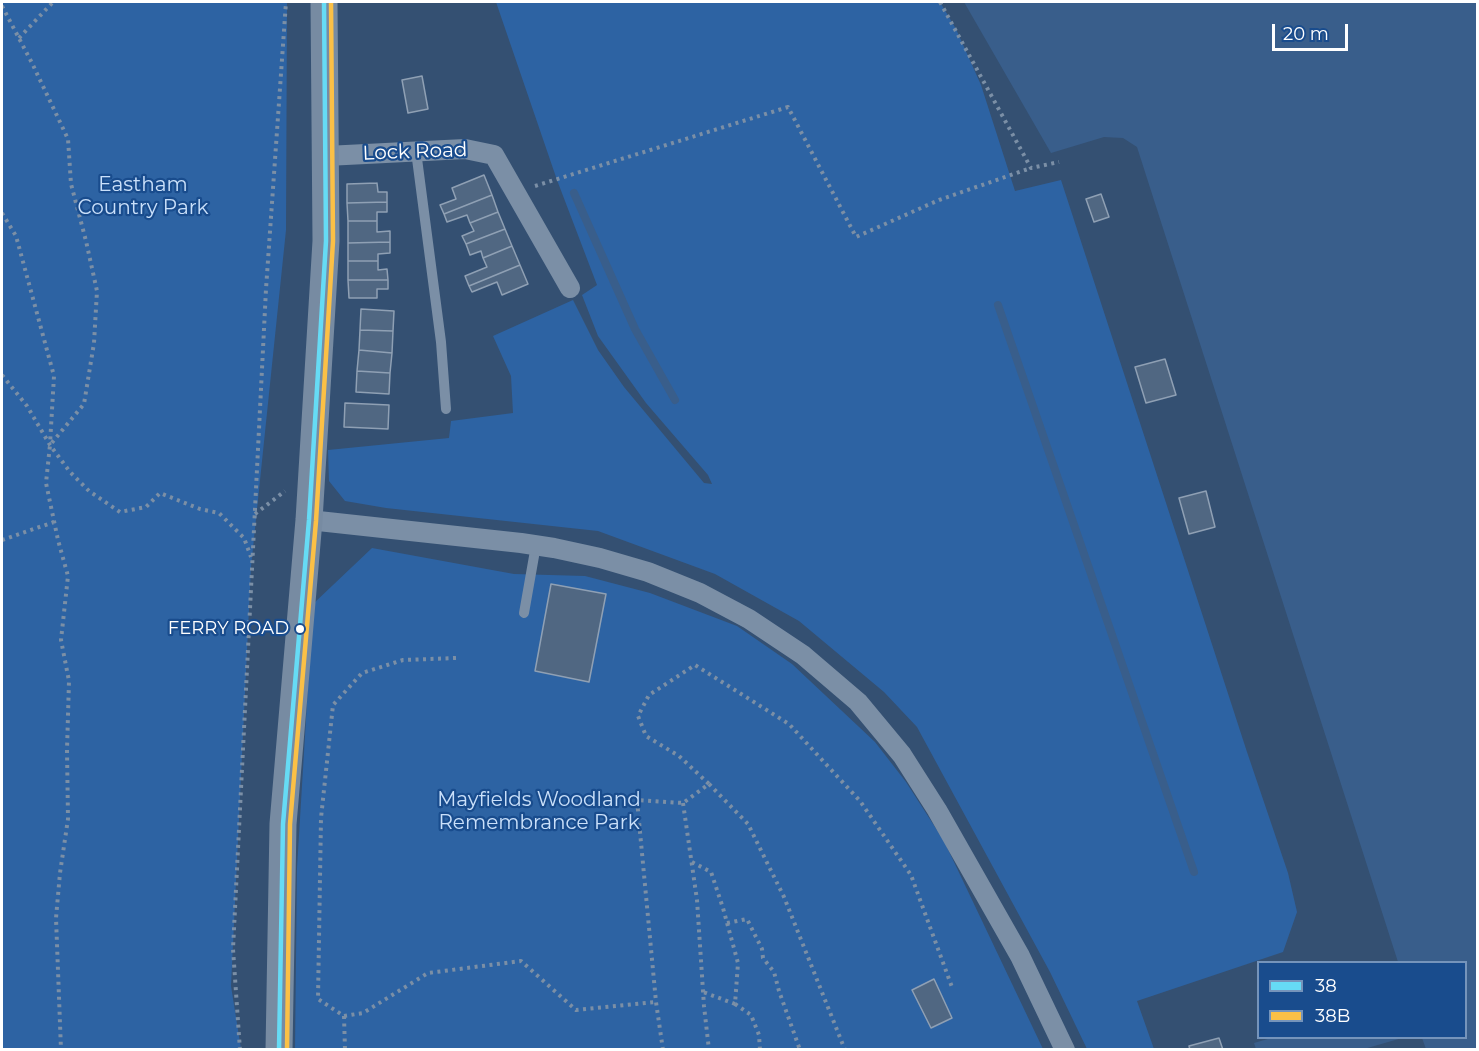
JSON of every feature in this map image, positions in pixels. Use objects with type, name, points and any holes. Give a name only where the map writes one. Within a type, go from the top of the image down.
[{"type":"street","points":[[279,1050],[283,824],[309,520],[326,241],[324,2]]},
{"type":"street","name":"Lock Road","points":[[326,156],[465,149],[494,155],[570,288]]},
{"type":"street","points":[[309,520],[536,545],[600,558],[648,572],[700,593],[749,619],[803,655],[858,702],[902,755],[937,810],[1020,956],[1065,1050]]},
{"type":"lane","points":[[416,151],[441,342],[446,409]]},
{"type":"lane","points":[[524,613],[536,545]]},
{"type":"path","points":[[19,38],[54,2]]},
{"type":"path","points":[[240,1050],[233,949],[266,301],[286,2]]},
{"type":"path","points":[[940,2],[1031,168]]},
{"type":"path","points":[[2,6],[68,139],[71,184],[97,291],[94,343],[84,404],[50,445]]},
{"type":"path","points":[[516,192],[788,107],[856,237],[939,200],[1031,168],[1059,162]]},
{"type":"path","points":[[2,213],[16,236],[54,376],[46,483],[68,576],[61,640],[69,681],[68,819],[60,873],[57,918],[61,1050]]},
{"type":"path","points":[[2,375],[27,406],[50,445],[70,472],[89,491],[120,512],[146,507],[160,493],[200,510],[219,513],[244,538],[252,558]]},
{"type":"path","points":[[2,540],[54,522]]},
{"type":"path","points":[[456,658],[402,660],[362,673],[333,705],[321,818],[318,999],[344,1016],[363,1013],[428,973],[521,961],[576,1010],[656,1002]]},
{"type":"path","points":[[844,1050],[784,897],[748,824],[679,756],[646,735],[638,716],[649,695],[696,665],[789,724],[860,801],[911,875],[953,990]]},
{"type":"path","points":[[663,1050],[656,1002],[637,800],[683,803],[709,784]]},
{"type":"path","points":[[683,803],[697,900],[709,1050]]},
{"type":"path","points":[[692,862],[711,873],[728,923],[738,963],[735,1004]]},
{"type":"path","points":[[728,923],[747,919],[762,949],[763,958],[774,972],[778,991],[800,1050]]},
{"type":"path","points":[[703,992],[735,1004],[751,1015],[759,1035],[760,1050]]},
{"type":"path","points":[[344,1016],[345,1050]]},
{"type":"green space","name":"Eastham Country Park","points":[[2,2],[287,2],[286,230],[251,567],[231,986],[241,1049],[2,1049]]},
{"type":"green space","points":[[496,2],[940,2],[956,29],[981,85],[1015,191],[1061,180],[1288,873],[1297,912],[1283,952],[1137,1001],[1154,1049],[1087,1049],[1050,972],[917,727],[884,692],[799,621],[715,574],[598,531],[386,508],[345,501],[329,481],[328,450],[449,438],[451,421],[513,413],[511,376],[493,336],[573,300],[598,350],[624,387],[704,483],[712,484],[708,475],[646,403],[598,336],[582,295],[597,285],[557,180]]},
{"type":"green space","name":"Mayfields Woodland Remembrance Park","points":[[372,548],[514,574],[585,576],[650,593],[737,626],[792,664],[875,742],[906,782],[944,841],[1043,1049],[295,1050],[297,868],[313,604]]},
{"type":"shaded area","points":[[964,2],[1477,2],[1477,1049],[1426,1049],[1422,1039],[1467,1039],[1467,961],[1398,961],[1137,147],[1123,138],[1104,137],[1051,153]]},
{"type":"shaded area","points":[[1268,1039],[1399,1039],[1364,1049],[1256,1049],[1254,1043]]},
{"type":"building","points":[[422,76],[428,109],[408,113],[402,80]]},
{"type":"building","points":[[484,175],[492,195],[444,214],[440,205],[456,199],[452,188]]},
{"type":"building","points":[[377,183],[378,192],[387,192],[387,202],[347,203],[347,184]]},
{"type":"building","points":[[1101,194],[1109,217],[1094,222],[1086,199]]},
{"type":"building","points":[[492,195],[498,212],[470,223],[467,215],[447,222],[444,214]]},
{"type":"building","points":[[387,202],[387,212],[377,212],[377,221],[348,221],[347,203]]},
{"type":"building","points":[[498,212],[505,229],[466,244],[462,236],[474,231],[470,223]]},
{"type":"building","points":[[348,221],[377,221],[377,232],[390,231],[390,242],[348,243]]},
{"type":"building","points":[[505,229],[512,246],[483,258],[481,251],[470,255],[466,244]]},
{"type":"building","points":[[390,242],[390,253],[378,254],[378,261],[348,261],[348,243]]},
{"type":"building","points":[[512,246],[520,265],[469,286],[465,276],[487,267],[483,258]]},
{"type":"building","points":[[348,261],[378,261],[378,270],[387,269],[388,280],[348,280]]},
{"type":"building","points":[[520,265],[528,284],[502,295],[497,282],[472,292],[469,286]]},
{"type":"building","points":[[348,280],[388,280],[388,289],[377,289],[377,298],[349,298]]},
{"type":"building","points":[[361,309],[394,311],[393,331],[360,330]]},
{"type":"building","points":[[360,330],[393,331],[392,353],[359,350]]},
{"type":"building","points":[[359,350],[392,353],[390,373],[357,371]]},
{"type":"building","points":[[1165,359],[1176,395],[1146,403],[1135,367]]},
{"type":"building","points":[[357,371],[390,373],[389,394],[356,392]]},
{"type":"building","points":[[345,403],[389,405],[388,429],[344,427]]},
{"type":"building","points":[[1206,491],[1215,527],[1189,534],[1179,498]]},
{"type":"building","points":[[551,584],[606,594],[589,682],[535,671]]},
{"type":"building","points":[[934,979],[952,1018],[931,1028],[912,990]]},
{"type":"building","points":[[1219,1038],[1223,1050],[1190,1050],[1189,1046]]},
{"type":"waterway","points":[[574,193],[635,329],[675,400]]},
{"type":"waterway","points":[[998,305],[1194,872]]},
{"type":"transit line","name":"38","points":[[279,1050],[283,824],[309,520],[326,241],[324,2]]},
{"type":"transit line","name":"38B","points":[[287,1050],[290,824],[316,521],[333,241],[331,2]]},
{"type":"place","name":"FERRY ROAD","points":[[300,629]]}]
